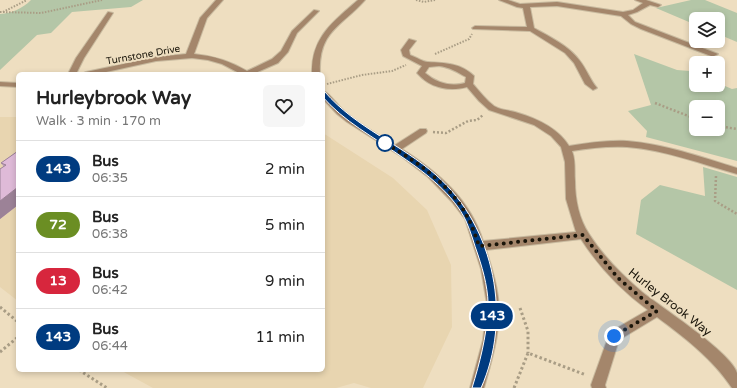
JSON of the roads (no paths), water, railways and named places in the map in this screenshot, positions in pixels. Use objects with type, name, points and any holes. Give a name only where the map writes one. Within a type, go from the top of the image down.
[{"type":"street","points":[[189,56],[202,20],[210,8],[220,0]]},
{"type":"street","points":[[316,72],[314,64],[317,50],[322,38],[333,25],[362,0]]},
{"type":"street","points":[[502,0],[519,6],[557,4],[623,14],[635,11],[648,3]]},
{"type":"street","points":[[638,0],[658,5]]},
{"type":"street","points":[[526,6],[531,30]]},
{"type":"street","points":[[251,72],[275,61],[284,52],[294,32],[316,11]]},
{"type":"street","points":[[73,72],[82,52],[97,35],[110,13]]},
{"type":"street","points":[[623,14],[643,28],[714,54]]},
{"type":"street","points":[[475,28],[531,30],[560,46],[577,61],[588,84],[593,88]]},
{"type":"street","points":[[412,41],[405,50],[407,56],[426,65],[440,63],[456,68],[470,76],[469,84],[480,99],[493,109],[526,118],[548,130],[568,149],[600,144],[626,144],[655,147],[737,171]]},
{"type":"street","name":"Turnstone Drive","points":[[96,72],[164,59],[189,56],[226,62],[244,72]]},
{"type":"street","points":[[426,65],[421,73],[429,80],[442,86],[457,88],[469,84]]},
{"type":"street","points":[[0,84],[16,85]]},
{"type":"street","points":[[325,96],[352,122],[395,149],[434,177],[452,196],[469,219],[490,277],[493,310],[489,349],[477,388]]},
{"type":"street","points":[[395,149],[423,131]]},
{"type":"street","name":"Hurley Brook Way","points":[[568,149],[571,162],[570,187],[576,216],[583,235],[618,278],[657,311],[685,330],[714,354],[731,373],[737,384]]},
{"type":"street","points":[[479,246],[583,235]]},
{"type":"street","points":[[600,384],[614,336],[657,311]]}]
